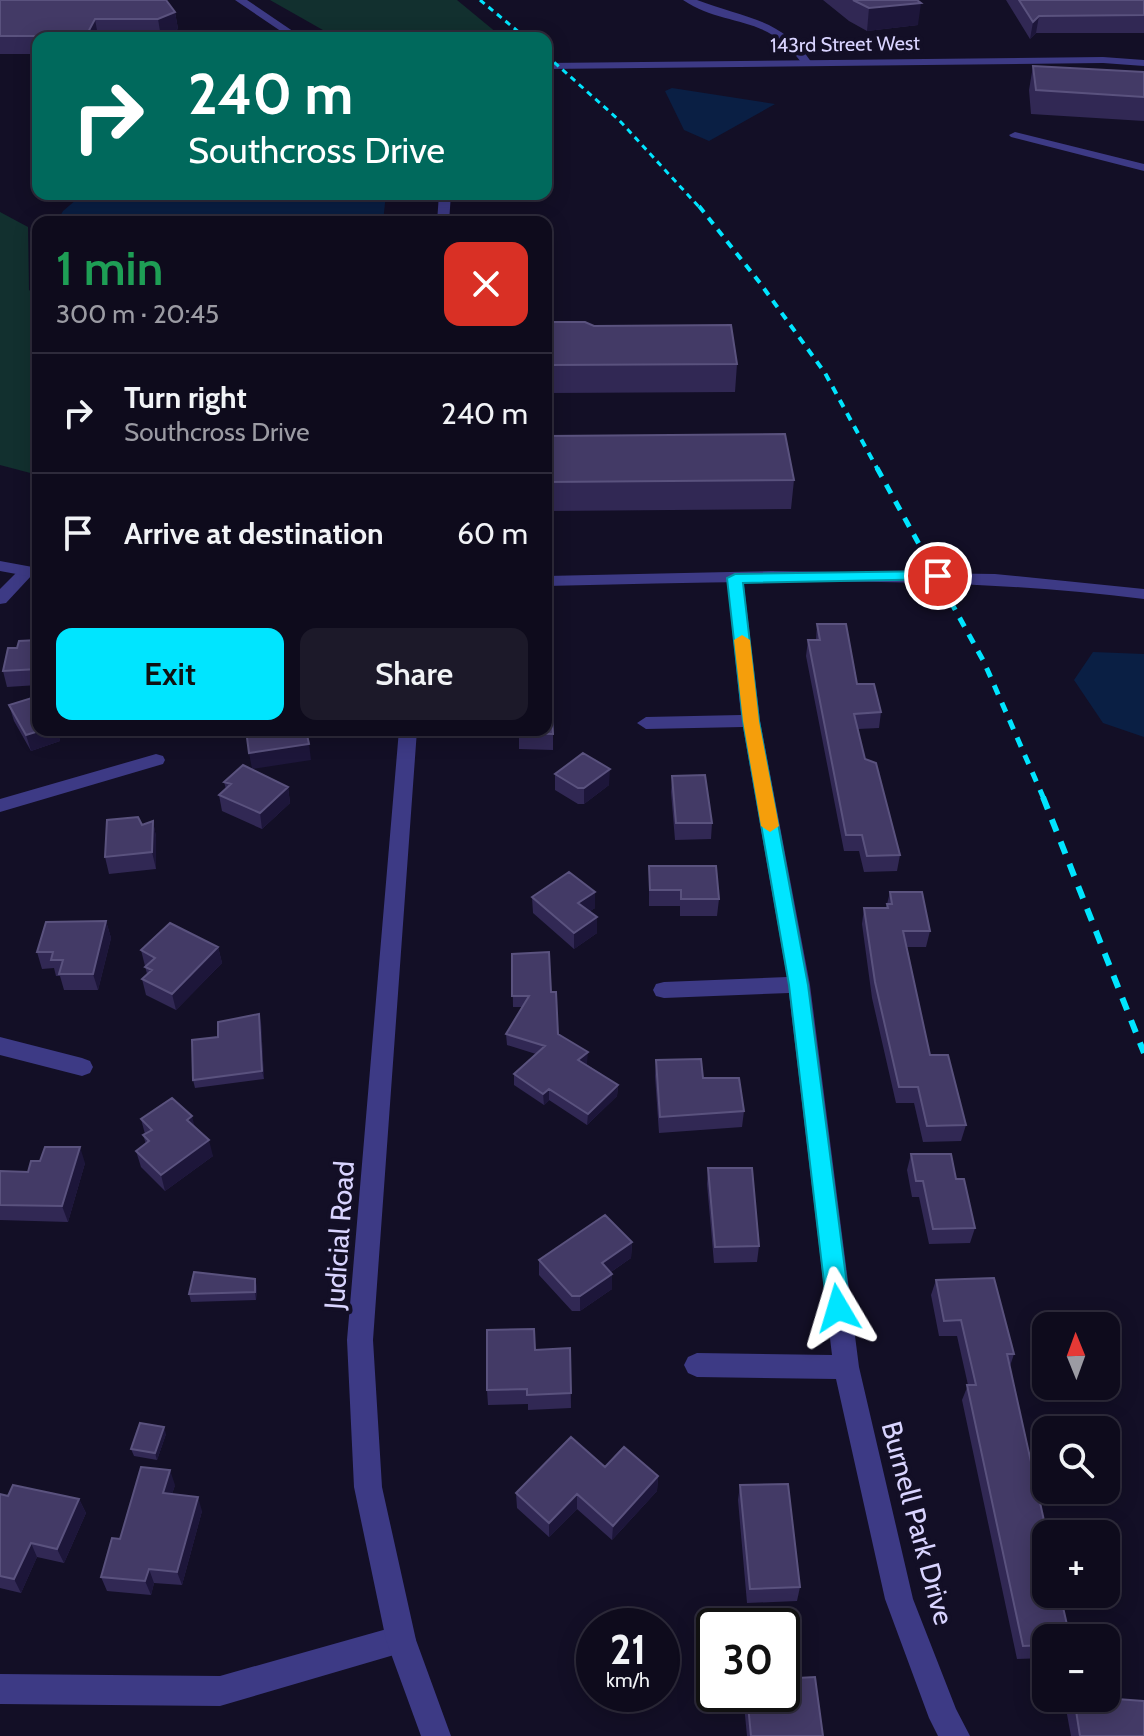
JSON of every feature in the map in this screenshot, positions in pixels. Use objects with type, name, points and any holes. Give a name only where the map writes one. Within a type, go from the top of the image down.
[{"type":"street","points":[[240,0],[289,32]]},
{"type":"street","points":[[688,0],[772,28],[795,45],[807,63]]},
{"type":"street","name":"143rd Street West","points":[[552,66],[1078,60],[1144,63]]},
{"type":"street","points":[[1015,135],[1144,168]]},
{"type":"street","points":[[0,566],[32,573]]},
{"type":"street","points":[[0,599],[32,573]]},
{"type":"street","points":[[552,581],[938,576],[1088,585],[1144,594]]},
{"type":"street","name":"Burnell Park Drive","points":[[735,578],[751,721],[799,985],[846,1367],[899,1599],[944,1718],[955,1736]]},
{"type":"street","points":[[646,723],[751,721]]},
{"type":"street","name":"Judicial Road","points":[[408,736],[360,1340],[368,1487],[401,1640],[436,1736]]},
{"type":"street","points":[[0,806],[156,760]]},
{"type":"street","points":[[664,990],[799,985]]},
{"type":"street","points":[[0,1046],[82,1067]]},
{"type":"street","points":[[697,1365],[846,1367]]},
{"type":"street","points":[[0,1689],[220,1691],[401,1640]]},
{"type":"green space","points":[[270,0],[457,0],[496,32],[326,32]]},
{"type":"green space","points":[[0,212],[28,227],[29,290],[32,292],[32,473],[0,465]]},
{"type":"water","points":[[672,88],[775,104],[709,141],[684,130],[665,91]]},
{"type":"water","points":[[76,200],[385,200],[384,216],[60,216]]},
{"type":"water","points":[[1093,652],[1144,654],[1144,737],[1103,723],[1074,680]]},
{"type":"building","points":[[0,0],[166,0],[175,12],[158,19],[95,19],[88,32],[32,32],[32,36],[0,36]]},
{"type":"building","points":[[853,0],[917,0],[921,3],[869,8]]},
{"type":"building","points":[[1019,0],[1144,0],[1144,15],[1039,16],[1033,22]]},
{"type":"building","points":[[1033,66],[1144,72],[1144,97],[1036,90]]},
{"type":"building","points":[[552,322],[585,322],[594,326],[731,325],[737,364],[552,365]]},
{"type":"building","points":[[785,434],[794,480],[552,482],[552,436]]},
{"type":"building","points":[[817,624],[846,624],[857,684],[874,684],[881,712],[854,714],[865,759],[876,763],[900,855],[867,856],[862,835],[846,835],[808,640],[820,640]]},
{"type":"building","points":[[32,640],[32,669],[3,671],[8,648],[17,648],[19,641]]},
{"type":"building","points":[[32,698],[32,733],[26,735],[9,705]]},
{"type":"building","points":[[247,736],[307,736],[309,744],[249,753]]},
{"type":"building","points":[[583,753],[610,769],[584,788],[578,788],[555,774]]},
{"type":"building","points":[[243,765],[288,787],[260,813],[219,795],[231,784],[224,782]]},
{"type":"building","points":[[705,775],[712,823],[676,823],[672,776]]},
{"type":"building","points":[[138,817],[142,825],[153,821],[152,852],[105,857],[107,820]]},
{"type":"building","points":[[649,866],[716,866],[719,899],[681,899],[681,890],[650,890]]},
{"type":"building","points":[[569,872],[595,892],[578,903],[597,917],[574,933],[532,897]]},
{"type":"building","points":[[890,892],[922,892],[930,931],[903,931],[930,1055],[948,1055],[966,1125],[927,1126],[918,1087],[899,1087],[875,982],[864,908],[888,908],[887,904],[892,904]]},
{"type":"building","points":[[106,921],[93,974],[59,974],[63,960],[51,960],[53,952],[37,952],[46,922]]},
{"type":"building","points":[[170,923],[218,947],[172,994],[142,979],[152,970],[145,967],[155,958],[141,950]]},
{"type":"building","points":[[549,952],[551,992],[556,992],[558,1034],[588,1052],[578,1060],[618,1085],[588,1114],[549,1089],[543,1094],[514,1074],[545,1046],[506,1034],[529,996],[512,996],[512,954]]},
{"type":"building","points":[[259,1014],[262,1071],[193,1080],[192,1040],[218,1037],[218,1022]]},
{"type":"building","points":[[701,1059],[703,1078],[739,1078],[744,1111],[660,1117],[656,1060]]},
{"type":"building","points":[[172,1098],[192,1116],[187,1120],[209,1140],[161,1175],[136,1151],[149,1141],[143,1135],[152,1130],[141,1119]]},
{"type":"building","points":[[45,1147],[80,1147],[62,1206],[0,1205],[0,1171],[28,1172],[31,1161],[40,1161]]},
{"type":"building","points":[[911,1154],[951,1154],[956,1179],[964,1179],[975,1228],[933,1229],[923,1181],[916,1181]]},
{"type":"building","points":[[708,1168],[752,1168],[759,1246],[715,1247]]},
{"type":"building","points":[[605,1215],[632,1242],[602,1263],[612,1274],[580,1296],[572,1296],[539,1260]]},
{"type":"building","points":[[194,1272],[255,1279],[255,1292],[189,1294]]},
{"type":"building","points":[[994,1278],[1014,1354],[1007,1354],[1032,1466],[1032,1504],[1040,1504],[1044,1520],[1032,1520],[1032,1608],[1063,1608],[1067,1624],[1032,1624],[1032,1646],[1023,1646],[967,1385],[976,1385],[961,1320],[944,1321],[936,1280]]},
{"type":"building","points":[[534,1329],[535,1350],[570,1348],[571,1393],[527,1395],[527,1389],[487,1390],[487,1330]]},
{"type":"building","points":[[140,1423],[164,1427],[155,1453],[131,1449]]},
{"type":"building","points":[[571,1437],[605,1467],[624,1447],[658,1476],[613,1526],[577,1494],[549,1523],[516,1493]]},
{"type":"building","points":[[141,1467],[170,1470],[163,1493],[198,1497],[177,1572],[149,1569],[145,1581],[101,1577],[112,1538],[120,1539]]},
{"type":"building","points":[[788,1484],[800,1587],[750,1589],[740,1485]]},
{"type":"building","points":[[13,1485],[79,1499],[57,1549],[31,1543],[14,1579],[0,1576],[0,1494],[8,1496]]},
{"type":"building","points":[[815,1677],[823,1736],[751,1736],[749,1712],[800,1712],[800,1678]]},
{"type":"building","points":[[1120,1699],[1144,1701],[1144,1736],[1080,1736],[1076,1712],[1120,1712]]},
{"type":"railway","points":[[480,0],[519,32]]},
{"type":"railway","points":[[552,60],[619,120],[700,208]]},
{"type":"railway","points":[[699,206],[825,373],[878,470]]},
{"type":"railway","points":[[877,468],[984,662],[1044,799]]},
{"type":"railway","points":[[1043,797],[1144,1053]]},
{"type":"slow traffic","points":[[742,640],[751,721],[770,826]]},
{"type":"route","points":[[838,1308],[799,985],[751,721],[735,578],[938,576]]}]
